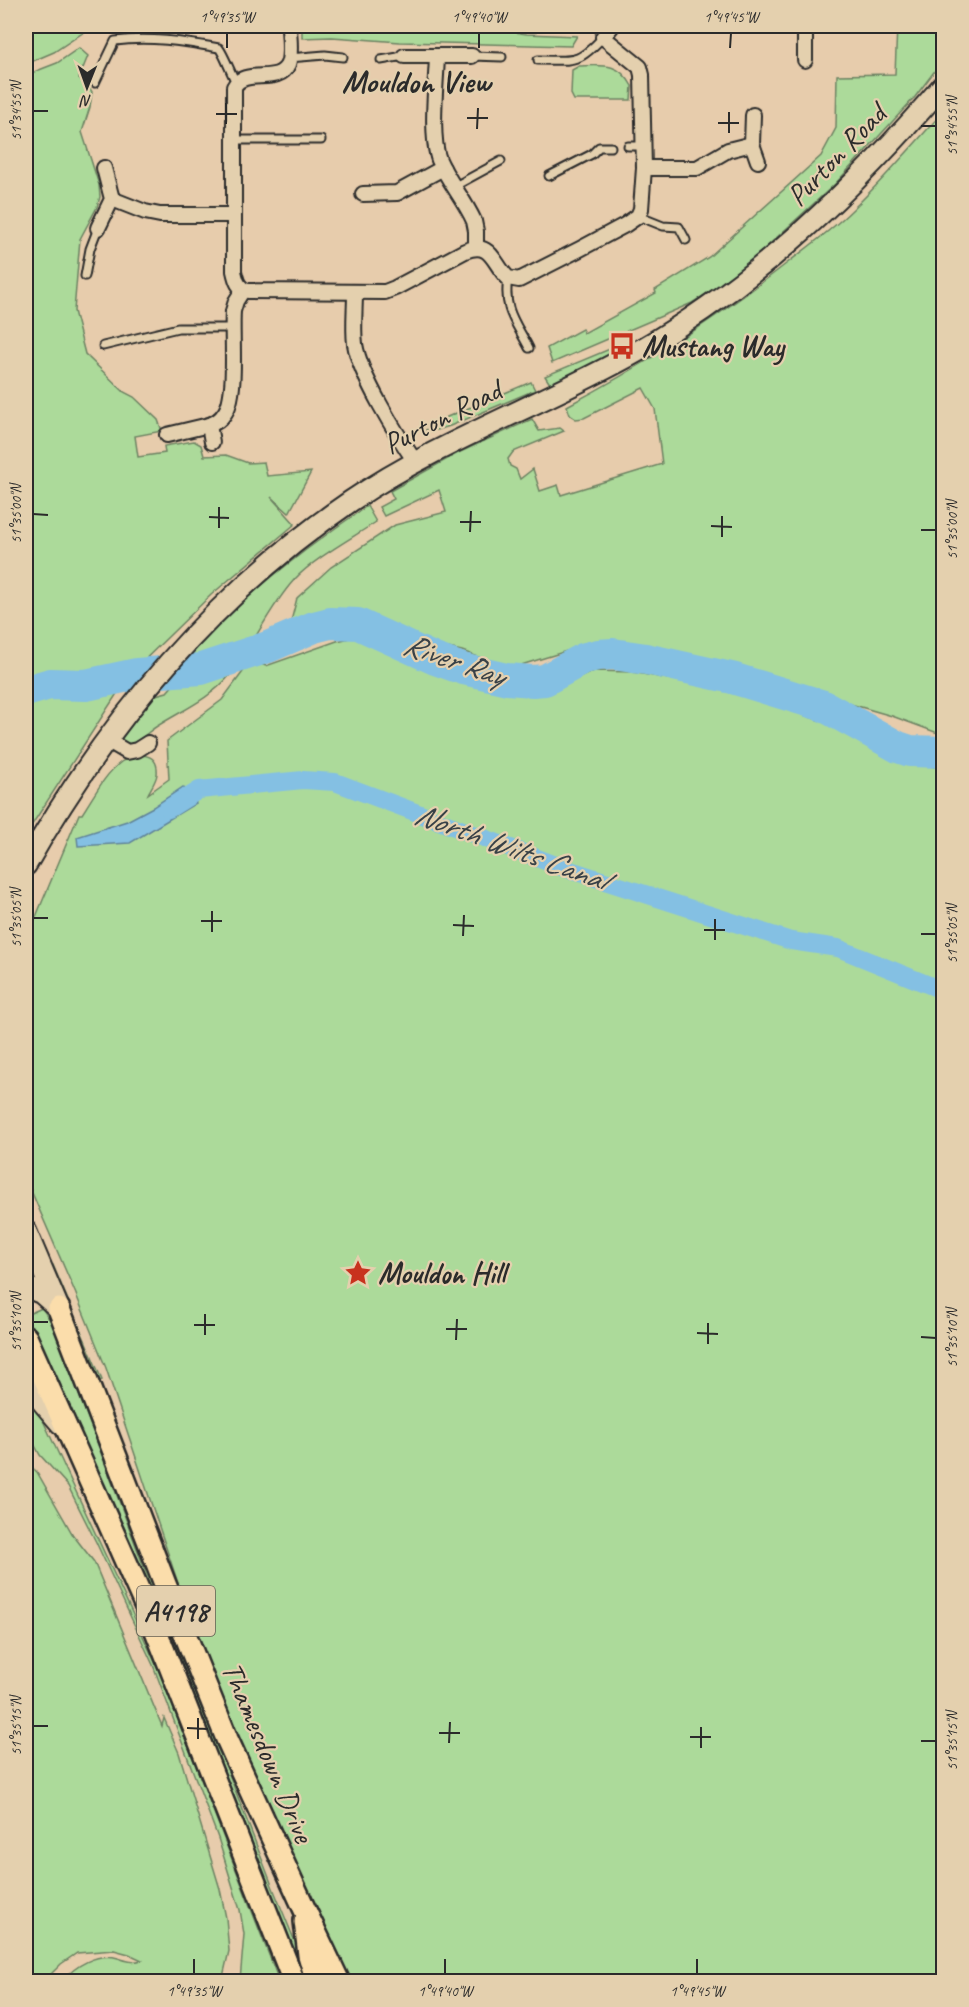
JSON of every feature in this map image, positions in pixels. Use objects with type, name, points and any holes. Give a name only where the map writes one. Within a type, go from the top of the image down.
[{"type":"main road","name":"Purton Road","points":[[26,865],[56,812],[105,739],[166,664],[222,605],[282,554],[348,503],[416,463],[637,352],[713,303],[753,274],[804,231],[860,176],[944,84]]},
{"type":"main road","points":[[26,1231],[58,1309]]},
{"type":"main road","points":[[26,1287],[40,1293],[58,1309]]},
{"type":"main road","name":"Thamesdown Drive","points":[[58,1309],[132,1502],[223,1728],[339,1982]]},
{"type":"main road","name":"Thamesdown Drive","points":[[26,1337],[155,1628],[294,1982]]},
{"type":"main road","points":[[26,1383],[69,1433]]},
{"type":"main road","points":[[304,1908],[309,1954],[317,1982]]},
{"type":"street","points":[[243,290],[234,271],[233,94],[236,82],[248,77],[280,72],[286,67],[289,58],[289,26]]},
{"type":"street","points":[[243,290],[384,292],[465,251],[476,248],[491,254],[508,278],[523,279],[638,216],[641,208],[644,168],[642,71],[636,63],[603,37],[612,26]]},
{"type":"street","points":[[804,28],[805,60]]},
{"type":"street","points":[[404,56],[472,56]]},
{"type":"street","points":[[437,57],[435,144],[443,168],[474,221],[476,248]]},
{"type":"street","points":[[753,115],[752,144],[758,161]]},
{"type":"street","points":[[644,168],[697,168],[728,150],[752,144]]},
{"type":"street","points":[[98,228],[112,199],[104,168]]},
{"type":"street","points":[[363,194],[397,193],[443,168]]},
{"type":"street","points":[[112,199],[145,212],[160,215],[234,215]]},
{"type":"street","points":[[167,435],[209,425],[225,414],[230,403],[232,388],[234,306],[243,290]]},
{"type":"street","points":[[355,293],[354,332],[357,351],[391,423],[416,463]]},
{"type":"street","points":[[209,425],[212,442]]},
{"type":"street","points":[[105,739],[127,752],[137,750],[148,743]]},
{"type":"lane","points":[[538,60],[571,60],[582,57],[603,37]]},
{"type":"lane","points":[[95,83],[115,41],[149,39],[175,40],[219,48],[236,82]]},
{"type":"lane","points":[[289,58],[325,55],[343,57]]},
{"type":"lane","points":[[381,60],[404,56]]},
{"type":"lane","points":[[472,56],[502,57]]},
{"type":"lane","points":[[234,140],[321,140]]},
{"type":"lane","points":[[628,146],[644,146]]},
{"type":"lane","points":[[549,176],[592,154],[599,147],[610,147]]},
{"type":"lane","points":[[455,186],[501,161]]},
{"type":"lane","points":[[638,216],[663,226],[679,227],[686,240]]},
{"type":"lane","points":[[84,276],[98,228]]},
{"type":"lane","points":[[508,278],[507,308],[529,348]]},
{"type":"lane","points":[[103,346],[178,328],[232,328]]},
{"type":"green space","points":[[26,26],[93,26],[54,52],[26,64]]},
{"type":"green space","points":[[302,26],[477,29],[477,31],[492,32],[493,29],[527,34],[577,36],[571,46],[400,42],[332,37],[302,38]]},
{"type":"green space","points":[[897,26],[943,26],[943,60],[915,97],[835,184],[736,275],[692,303],[552,363],[547,348],[582,329],[584,333],[656,293],[655,290],[709,257],[821,156],[836,128],[837,75],[895,74]]},
{"type":"green space","points":[[79,48],[88,56],[79,78],[88,85],[92,92],[82,132],[99,185],[100,197],[80,239],[74,311],[85,354],[124,392],[134,397],[158,420],[162,431],[135,436],[138,457],[165,453],[164,446],[194,441],[201,445],[204,456],[226,455],[248,463],[264,462],[267,476],[311,472],[289,513],[271,497],[295,524],[211,595],[129,675],[26,834],[26,75],[57,63]]},
{"type":"green space","points":[[579,66],[603,66],[616,69],[627,78],[632,86],[631,100],[574,100],[571,94],[572,70]]},
{"type":"green space","points":[[943,112],[943,735],[892,716],[816,694],[687,658],[640,650],[606,645],[570,650],[521,665],[503,666],[462,651],[420,642],[346,629],[290,625],[297,598],[331,567],[395,525],[446,512],[439,490],[384,516],[379,507],[394,499],[390,491],[458,453],[532,419],[539,431],[560,428],[564,431],[513,452],[508,459],[510,466],[516,469],[520,479],[533,469],[540,491],[558,485],[561,495],[662,464],[655,409],[643,388],[584,418],[576,419],[570,415],[567,406],[680,340],[734,303],[812,244],[865,197]]},
{"type":"green space","points":[[617,346],[619,351],[550,384],[545,376]]},
{"type":"green space","points":[[531,382],[535,390],[450,426],[437,430],[426,430],[447,417]]},
{"type":"green space","points":[[367,506],[376,522],[322,557],[294,580],[276,603],[239,663],[222,683],[206,697],[138,740],[124,745],[120,739],[152,696],[167,692],[191,665],[190,658],[194,646],[278,572]]},
{"type":"green space","points":[[359,636],[379,642],[403,655],[478,686],[524,691],[562,686],[594,671],[632,672],[732,691],[830,724],[914,764],[943,768],[943,1981],[346,1981],[204,1661],[106,1368],[26,1179],[26,937],[79,814],[82,814],[115,767],[133,756],[150,757],[157,766],[157,774],[148,794],[169,779],[167,741],[222,700],[251,661],[266,666],[337,641]]},
{"type":"green space","points":[[53,1265],[102,1380],[96,1382],[49,1267]]},
{"type":"green space","points":[[42,1308],[52,1323],[144,1567],[197,1691],[311,1981],[305,1981],[165,1626],[26,1315]]},
{"type":"green space","points":[[26,1394],[41,1416],[160,1673],[279,1981],[240,1981],[244,1934],[240,1910],[218,1838],[153,1665],[96,1542],[68,1486],[40,1455],[26,1429]]},
{"type":"green space","points":[[26,1462],[37,1472],[73,1535],[94,1562],[162,1726],[164,1718],[179,1753],[220,1889],[226,1918],[229,1951],[222,1981],[62,1981],[73,1970],[94,1959],[110,1957],[130,1961],[142,1960],[114,1950],[77,1953],[61,1964],[44,1981],[26,1981]]},
{"type":"water","points":[[183,787],[196,803],[130,843],[78,846],[77,837],[127,821]]},
{"type":"waterway","name":"River Ray","points":[[26,691],[50,684],[86,685],[137,674],[201,669],[268,647],[314,627],[330,623],[358,624],[435,659],[463,669],[507,679],[545,680],[585,658],[598,655],[613,654],[646,659],[732,678],[824,706],[898,747],[910,751],[944,752]]},
{"type":"waterway","name":"North Wilts Canal","points":[[169,809],[199,790],[303,780],[335,782],[561,867],[791,941],[838,948],[944,991]]},
{"type":"place","name":"Mustang Way","points":[[622,346]]},
{"type":"place","name":"Mouldon Hill","points":[[358,1273]]},
{"type":"district","name":"Mouldon View","points":[[416,81]]}]
